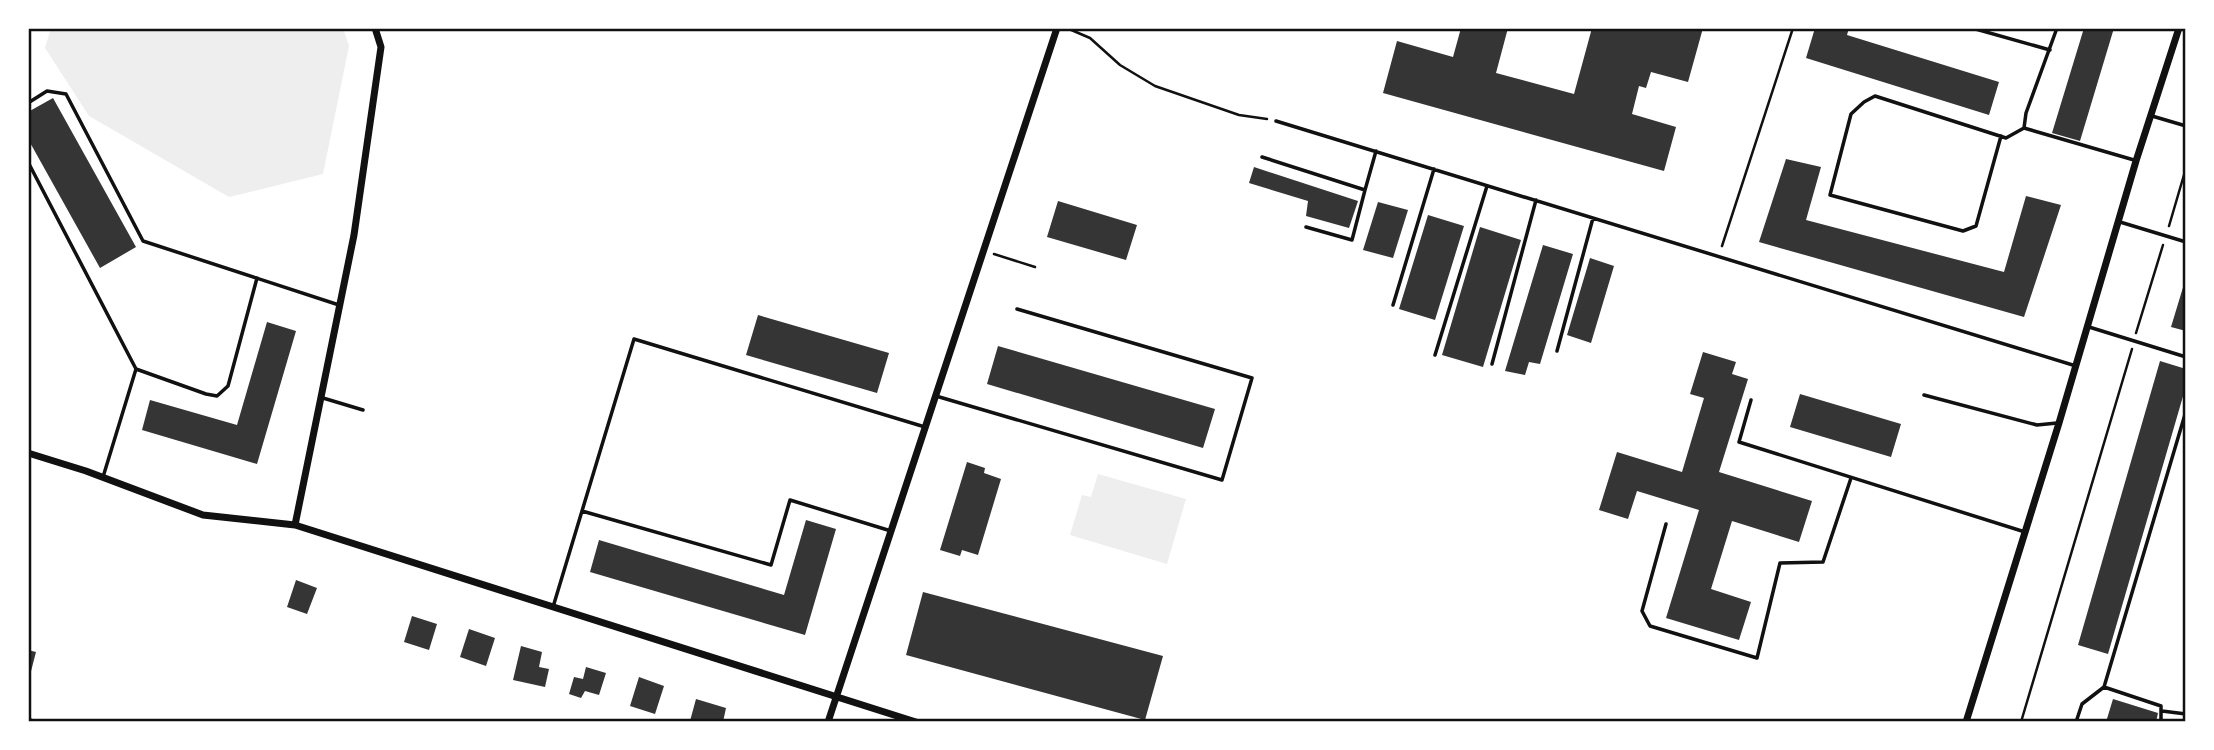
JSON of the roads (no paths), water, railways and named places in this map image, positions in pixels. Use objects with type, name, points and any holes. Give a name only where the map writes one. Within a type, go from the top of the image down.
[{"type":"street","points":[[295,525],[354,235],[381,47],[375,28]]},
{"type":"street","points":[[828,722],[1057,28]]},
{"type":"street","points":[[1966,722],[2179,28]]},
{"type":"street","points":[[28,453],[103,477],[203,515],[295,525],[916,722]]},
{"type":"lane","points":[[1972,28],[2050,50]]},
{"type":"lane","points":[[2024,128],[2026,113],[2057,28]]},
{"type":"lane","points":[[28,103],[47,91],[66,94],[143,241],[340,305]]},
{"type":"lane","points":[[2001,136],[1976,226],[1964,231],[1830,195],[1851,114],[1875,96],[2001,136],[2006,138],[2024,128],[2136,161]]},
{"type":"lane","points":[[2152,116],[2186,126]]},
{"type":"lane","points":[[1276,121],[2076,366]]},
{"type":"lane","points":[[1306,227],[1352,240],[1376,151]]},
{"type":"lane","points":[[1262,157],[1366,190]]},
{"type":"lane","points":[[28,162],[136,369],[217,396],[228,386],[257,278]]},
{"type":"lane","points":[[1393,305],[1434,169]]},
{"type":"lane","points":[[1435,355],[1488,186]]},
{"type":"lane","points":[[1492,364],[1536,200]]},
{"type":"lane","points":[[1557,351],[1592,218]]},
{"type":"lane","points":[[2118,221],[2186,242]]},
{"type":"lane","points":[[936,396],[1222,480],[1252,378],[1017,309]]},
{"type":"lane","points":[[2087,327],[2186,357]]},
{"type":"lane","points":[[553,607],[634,339],[926,427]]},
{"type":"lane","points":[[103,477],[136,369]]},
{"type":"lane","points":[[1924,395],[2037,425],[2059,423]]},
{"type":"lane","points":[[321,398],[363,410]]},
{"type":"lane","points":[[1751,400],[1739,442],[2025,532]]},
{"type":"lane","points":[[2076,722],[2082,704],[2104,687],[2186,411]]},
{"type":"lane","points":[[1666,524],[1642,611],[1650,626],[1757,658],[1780,563],[1823,562],[1851,478]]},
{"type":"lane","points":[[582,511],[771,565],[790,500],[891,530]]},
{"type":"lane","points":[[2104,687],[2161,706],[2161,722]]},
{"type":"lane","points":[[2162,711],[2186,714]]}]
